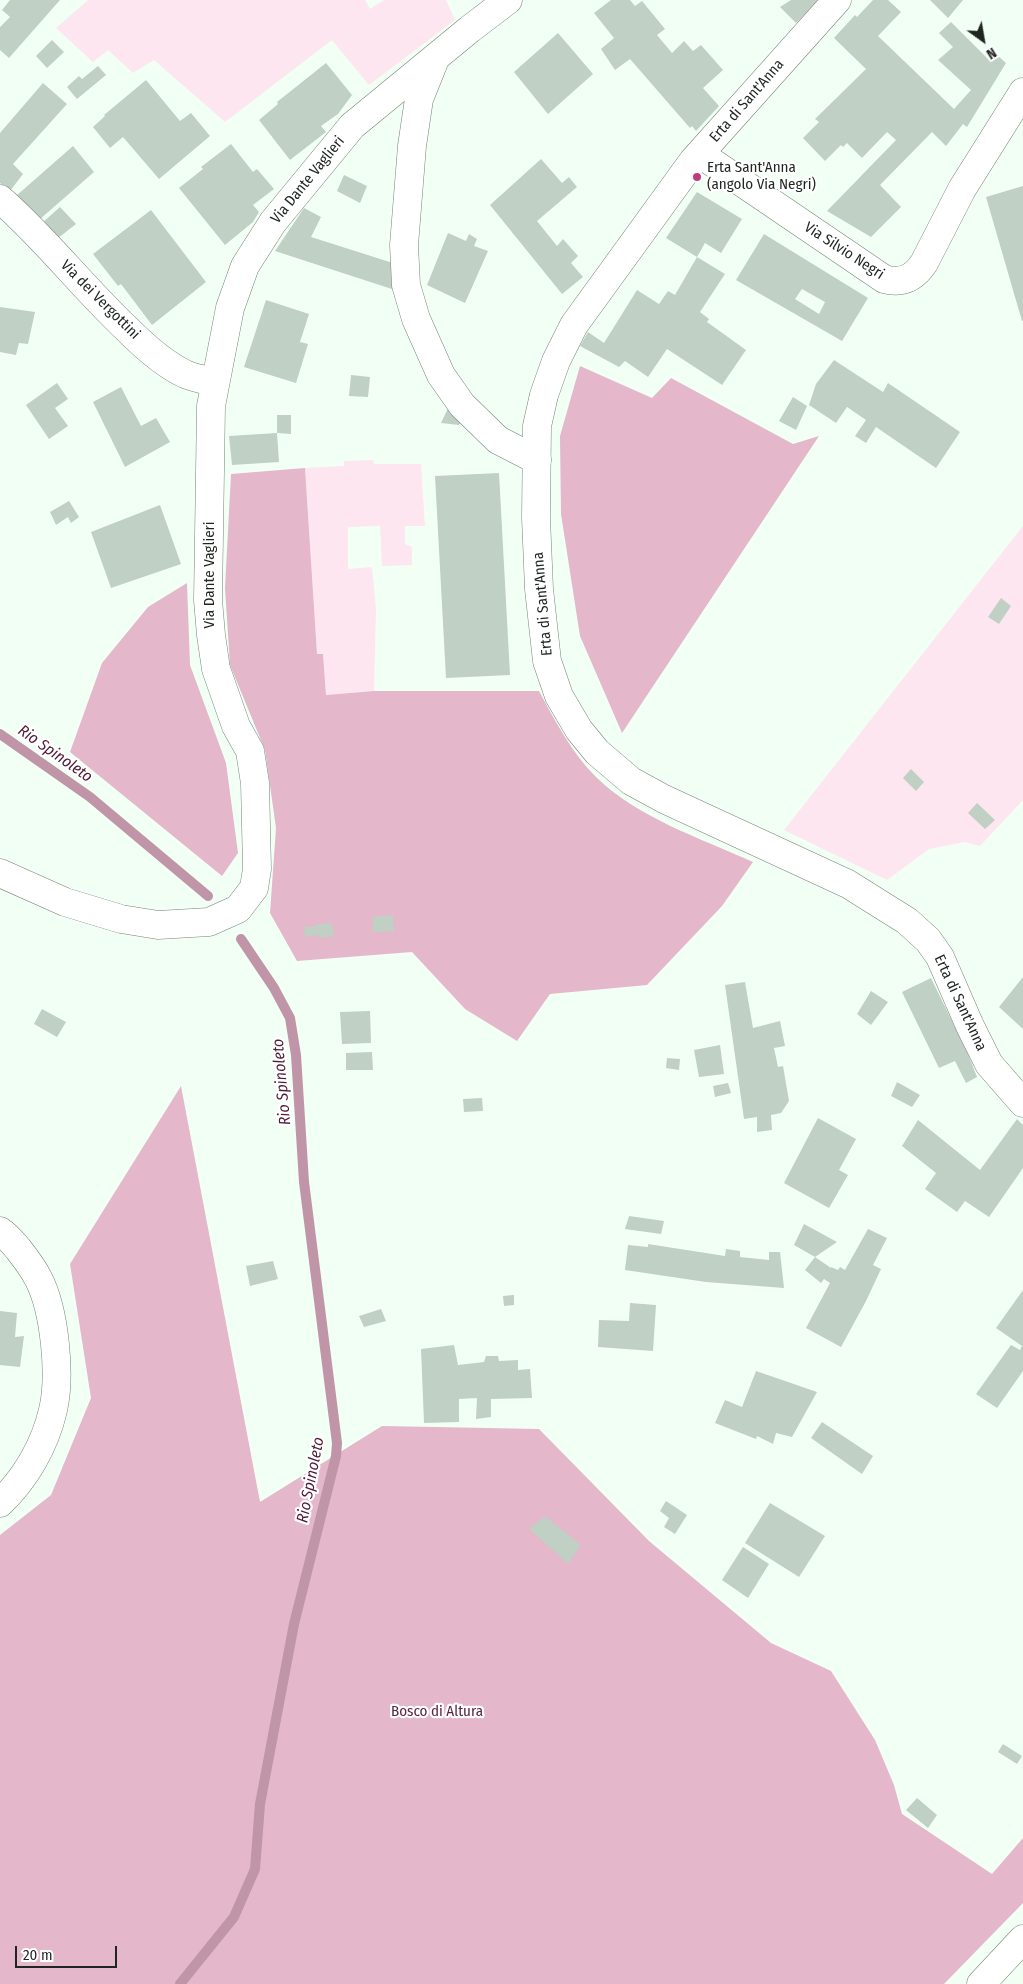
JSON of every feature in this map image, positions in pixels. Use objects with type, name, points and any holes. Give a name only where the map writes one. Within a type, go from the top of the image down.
[{"type":"street","name":"Via Dante Vaglieri","points":[[0,873],[65,902],[122,919],[158,925],[209,922],[238,909],[254,888],[257,869],[255,802],[250,751],[236,726],[216,669],[208,600],[211,406],[214,382],[230,308],[246,266],[273,222],[352,126],[508,0]]},
{"type":"street","name":"Erta di Sant'Anna","points":[[837,0],[700,154],[574,324],[556,360],[544,395],[537,426],[536,518],[539,589],[547,661],[559,696],[579,730],[597,752],[632,781],[664,799],[848,884],[908,921],[928,940],[940,957],[989,1064],[1023,1104]]},
{"type":"street","name":"Via Dante Vaglieri","points":[[436,57],[419,99],[412,146],[404,245],[406,285],[416,319],[441,376],[462,406],[498,440],[537,460]]},
{"type":"street","name":"Via Silvio Negri","points":[[700,154],[884,279],[902,280],[917,273],[924,263],[962,189],[1023,92]]},
{"type":"street","name":"Via dei Vergottini","points":[[0,199],[36,233],[104,308],[159,358],[184,373],[214,382]]},
{"type":"street","points":[[0,1231],[7,1235],[26,1258],[39,1280],[47,1305],[56,1351],[56,1384],[53,1410],[36,1457],[22,1478],[0,1502]]},
{"type":"street","points":[[981,1984],[1023,1940]]},
{"type":"shaded area","points":[[88,0],[365,0],[370,9],[384,0],[446,0],[455,20],[369,85],[332,40],[225,122],[154,60],[133,73],[108,50],[93,62],[56,28]]},
{"type":"shaded area","points":[[373,460],[374,464],[421,464],[425,526],[405,526],[405,544],[412,547],[412,565],[382,566],[380,526],[348,527],[348,569],[372,567],[376,609],[374,691],[326,695],[323,655],[317,654],[305,468],[344,466],[344,461]]},
{"type":"shaded area","points":[[1023,526],[1023,800],[980,846],[965,842],[929,849],[887,880],[784,830]]},
{"type":"green space","points":[[580,366],[652,398],[671,378],[793,444],[819,436],[622,733],[580,636],[561,514],[560,436]]},
{"type":"green space","points":[[305,468],[317,654],[323,654],[326,695],[374,691],[539,691],[579,758],[596,777],[613,791],[650,816],[753,862],[722,906],[647,985],[550,994],[517,1041],[465,1009],[412,952],[297,961],[270,913],[276,828],[265,750],[230,665],[225,588],[231,474]]},
{"type":"green space","points":[[187,583],[190,665],[226,763],[238,853],[222,876],[70,752],[102,663],[148,607]]},
{"type":"green space","name":"Bosco di Altura","points":[[181,1086],[260,1502],[382,1426],[539,1429],[649,1541],[771,1643],[831,1671],[875,1740],[894,1785],[902,1814],[992,1874],[1023,1838],[1023,1903],[944,1984],[0,1984],[0,1535],[51,1495],[91,1398],[70,1264]]},
{"type":"building","points":[[10,0],[60,0],[9,58],[0,50],[0,27],[10,17],[2,10]]},
{"type":"building","points":[[611,0],[630,0],[635,6],[642,1],[665,29],[657,35],[672,53],[684,41],[693,51],[701,45],[723,70],[703,88],[719,106],[696,131],[692,126],[690,128],[630,59],[615,70],[601,49],[614,38],[594,13]]},
{"type":"building","points":[[791,0],[820,0],[796,23],[780,7]]},
{"type":"building","points":[[873,0],[888,0],[901,12],[878,36],[954,109],[971,90],[938,60],[953,47],[939,33],[951,22],[990,61],[996,54],[1006,63],[967,127],[963,124],[946,146],[932,132],[880,185],[901,207],[871,237],[827,211],[896,140],[887,132],[862,158],[847,143],[843,147],[841,145],[825,161],[803,138],[819,122],[815,119],[866,69],[834,38],[855,15],[857,17]]},
{"type":"building","points":[[930,0],[963,0],[948,18]]},
{"type":"building","points":[[558,33],[593,74],[548,114],[514,72]]},
{"type":"building","points":[[52,40],[64,52],[47,68],[36,56]]},
{"type":"building","points":[[326,63],[352,95],[338,114],[321,126],[326,132],[290,160],[259,120],[278,104],[277,102]]},
{"type":"building","points":[[98,66],[106,75],[77,99],[67,87],[79,76],[82,79]]},
{"type":"building","points":[[146,80],[180,121],[191,113],[210,136],[159,179],[123,137],[110,148],[93,127],[104,115]]},
{"type":"building","points":[[43,83],[67,104],[13,164],[23,174],[10,191],[0,183],[0,133]]},
{"type":"building","points":[[231,144],[253,172],[257,169],[274,189],[253,205],[259,212],[253,222],[225,245],[179,188],[203,169],[201,167]]},
{"type":"building","points":[[73,146],[94,172],[39,220],[16,196]]},
{"type":"building","points":[[541,159],[562,183],[569,177],[577,187],[537,221],[557,246],[563,239],[578,256],[571,263],[583,277],[562,294],[490,205]]},
{"type":"building","points":[[344,175],[367,186],[360,203],[337,191]]},
{"type":"building","points":[[1023,186],[1023,321],[1022,321],[986,197]]},
{"type":"building","points":[[697,192],[742,219],[721,253],[705,243],[697,257],[666,238]]},
{"type":"building","points":[[60,207],[76,224],[57,239],[42,223]]},
{"type":"building","points":[[304,208],[321,217],[311,237],[396,264],[398,291],[275,251]]},
{"type":"building","points":[[151,210],[206,282],[152,325],[121,284],[118,286],[93,254]]},
{"type":"building","points":[[448,233],[466,241],[469,234],[477,239],[474,246],[488,251],[465,303],[427,285]]},
{"type":"building","points":[[764,234],[868,298],[842,341],[736,280]],"holes":[[[802,289],[825,302],[819,314],[795,299]]]},
{"type":"building","points":[[697,257],[725,274],[700,312],[709,319],[707,322],[746,350],[722,385],[667,349],[648,377],[625,361],[619,367],[580,346],[588,332],[604,343],[637,290],[659,304],[668,291],[675,295]]},
{"type":"building","points":[[266,300],[309,314],[300,342],[308,344],[296,383],[244,367]]},
{"type":"building","points":[[0,307],[35,312],[28,344],[19,343],[16,355],[0,352]]},
{"type":"building","points":[[834,360],[883,392],[888,383],[960,432],[936,468],[876,427],[866,443],[855,436],[866,420],[847,407],[836,423],[809,405],[816,384]]},
{"type":"building","points":[[351,375],[370,377],[368,397],[349,396]]},
{"type":"building","points":[[57,383],[68,399],[55,408],[68,426],[49,439],[26,405]]},
{"type":"building","points":[[121,387],[141,426],[156,418],[170,442],[125,467],[93,402]]},
{"type":"building","points":[[793,397],[807,406],[796,430],[779,421]]},
{"type":"building","points":[[450,404],[463,419],[459,425],[441,423]]},
{"type":"building","points":[[277,415],[291,415],[291,434],[277,433]]},
{"type":"building","points":[[277,433],[279,462],[232,465],[229,436]]},
{"type":"building","points":[[499,473],[510,675],[446,678],[435,476]]},
{"type":"building","points":[[69,501],[79,517],[71,523],[68,517],[56,525],[50,512]]},
{"type":"building","points":[[160,505],[181,564],[111,588],[91,532]]},
{"type":"building","points":[[1001,598],[1011,606],[999,624],[988,617]]},
{"type":"building","points":[[911,769],[924,782],[916,791],[903,778]]},
{"type":"building","points":[[977,803],[995,820],[985,829],[968,813]]},
{"type":"building","points":[[393,915],[394,931],[372,932],[373,917]]},
{"type":"building","points":[[332,923],[334,936],[319,938],[319,935],[305,937],[304,927]]},
{"type":"building","points":[[1023,977],[1023,1029],[999,1007]]},
{"type":"building","points":[[931,978],[968,1054],[977,1077],[966,1083],[955,1061],[939,1068],[902,992]]},
{"type":"building","points":[[745,982],[753,1028],[780,1021],[785,1046],[774,1048],[778,1067],[783,1066],[789,1101],[781,1113],[771,1115],[772,1130],[757,1132],[757,1117],[744,1119],[725,985]]},
{"type":"building","points":[[871,991],[888,1002],[871,1025],[857,1014]]},
{"type":"building","points":[[42,1009],[66,1022],[57,1037],[34,1024]]},
{"type":"building","points":[[370,1011],[371,1043],[342,1044],[340,1012]]},
{"type":"building","points":[[720,1045],[724,1074],[699,1077],[694,1050]]},
{"type":"building","points":[[372,1052],[373,1070],[346,1070],[346,1053]]},
{"type":"building","points":[[667,1058],[680,1059],[679,1070],[666,1068]]},
{"type":"building","points":[[897,1082],[920,1095],[912,1107],[891,1096]]},
{"type":"building","points":[[728,1083],[731,1093],[715,1097],[713,1086]]},
{"type":"building","points":[[482,1098],[483,1111],[464,1112],[463,1099]]},
{"type":"building","points":[[818,1118],[856,1139],[839,1170],[848,1175],[829,1208],[784,1183]]},
{"type":"building","points":[[1017,1119],[1023,1125],[1023,1168],[989,1217],[965,1201],[957,1212],[925,1189],[936,1173],[902,1146],[918,1120],[980,1170]]},
{"type":"building","points":[[629,1216],[664,1221],[661,1234],[625,1229]]},
{"type":"building","points":[[804,1224],[837,1242],[815,1257],[794,1245]]},
{"type":"building","points":[[868,1229],[887,1238],[873,1265],[881,1269],[841,1347],[806,1328],[830,1283],[824,1279],[821,1283],[805,1270],[815,1257],[831,1268],[838,1270],[840,1267],[845,1270]]},
{"type":"building","points":[[648,1244],[725,1256],[726,1249],[740,1251],[740,1257],[769,1260],[769,1252],[780,1252],[784,1288],[706,1282],[625,1270],[628,1245],[648,1247]]},
{"type":"building","points":[[273,1261],[278,1279],[250,1286],[246,1266]]},
{"type":"building","points":[[1023,1290],[1023,1371],[997,1408],[976,1394],[1011,1345],[1020,1350],[1022,1346],[996,1328]]},
{"type":"building","points":[[514,1295],[514,1305],[504,1306],[503,1296]]},
{"type":"building","points":[[630,1303],[656,1305],[653,1351],[598,1347],[599,1320],[629,1321]]},
{"type":"building","points":[[381,1309],[386,1321],[364,1327],[359,1316]]},
{"type":"building","points":[[0,1311],[17,1313],[15,1337],[24,1336],[20,1367],[0,1365]]},
{"type":"building","points":[[454,1345],[458,1365],[484,1362],[486,1356],[498,1356],[499,1361],[518,1360],[518,1370],[530,1369],[532,1398],[491,1399],[491,1417],[476,1419],[477,1398],[459,1399],[459,1422],[424,1423],[421,1349]]},
{"type":"building","points":[[756,1371],[817,1392],[792,1437],[776,1433],[773,1444],[757,1436],[756,1439],[715,1423],[725,1400],[742,1407]]},
{"type":"building","points":[[822,1422],[873,1456],[862,1474],[811,1438]]},
{"type":"building","points":[[666,1501],[687,1515],[675,1534],[664,1527],[669,1518],[660,1511]]},
{"type":"building","points":[[770,1503],[825,1536],[799,1577],[745,1543]]},
{"type":"building","points":[[545,1516],[581,1545],[568,1564],[529,1529]]},
{"type":"building","points":[[743,1547],[769,1564],[748,1598],[722,1580]]},
{"type":"building","points":[[1003,1744],[1022,1756],[1017,1764],[998,1752]]},
{"type":"building","points":[[917,1798],[937,1815],[928,1828],[906,1810]]},
{"type":"waterway","name":"Rio Spinoleto","points":[[0,734],[90,797],[208,896]]},
{"type":"waterway","name":"Rio Spinoleto","points":[[180,1984],[234,1917],[255,1869],[260,1804],[294,1624],[336,1456],[337,1443],[304,1182],[296,1055],[290,1018],[274,988],[241,939]]},
{"type":"place","name":"Erta Sant'Anna (angolo Via Negri)","points":[[697,177]]}]
